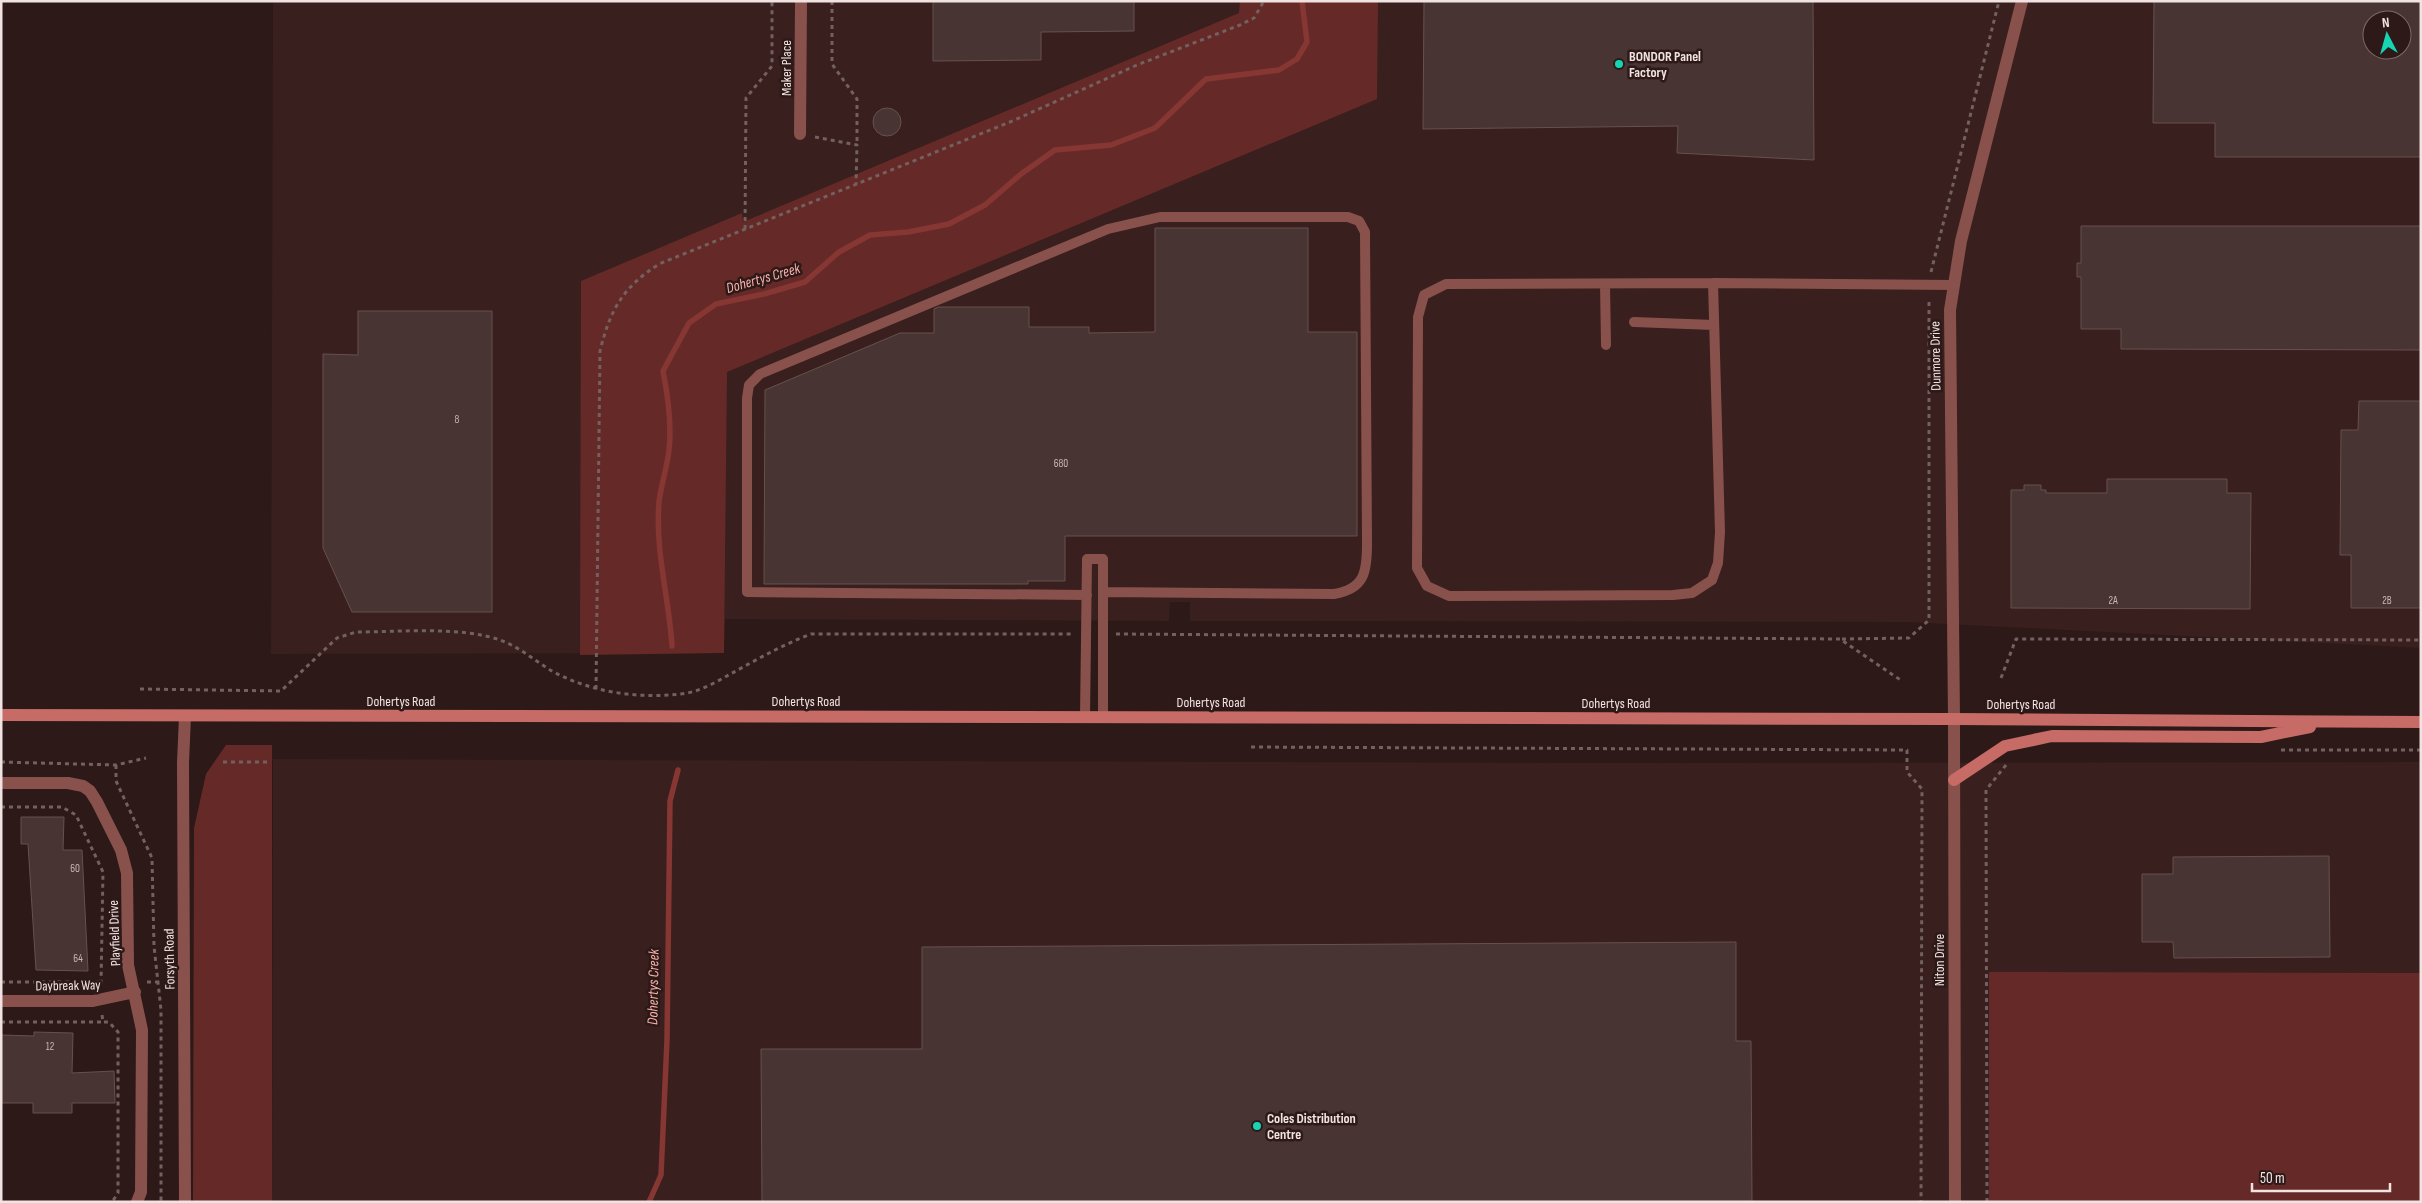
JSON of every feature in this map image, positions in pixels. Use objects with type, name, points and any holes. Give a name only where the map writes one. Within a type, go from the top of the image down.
[{"type":"main road","name":"Dohertys Road","points":[[1,715],[1954,719],[2421,722]]},
{"type":"main road","points":[[1954,780],[2005,746],[2052,736],[2261,738],[2332,722]]},
{"type":"street","name":"Maker Place","points":[[800,134],[801,1]]},
{"type":"street","name":"Dunmore Drive","points":[[1954,719],[1950,310],[1961,241],[2022,1]]},
{"type":"street","name":"Forsyth Road","points":[[185,716],[183,773],[185,1202]]},
{"type":"street","name":"Niton Drive","points":[[1954,719],[1955,1202]]},
{"type":"street","name":"Playfield Drive","points":[[1,782],[75,784],[90,791],[121,850],[127,873],[128,965],[142,1030],[141,1192],[137,1202]]},
{"type":"street","name":"Daybreak Way","points":[[1,1001],[102,1000],[134,987]]},
{"type":"lane","points":[[1087,596],[746,592],[747,398],[749,385],[760,374],[1108,229],[1137,221],[1160,217],[1199,216],[1348,217],[1359,221],[1365,232],[1367,544],[1366,570],[1361,580],[1350,589],[1334,594],[1103,592]]},
{"type":"lane","points":[[1713,283],[1720,532],[1718,563],[1712,580],[1692,593],[1673,595],[1449,596],[1427,586],[1417,568],[1418,317],[1424,295],[1446,284],[1713,283],[1954,285]]},
{"type":"lane","points":[[1605,284],[1606,345]]},
{"type":"lane","points":[[1634,322],[1714,325]]},
{"type":"lane","points":[[1085,717],[1087,559],[1103,559],[1103,717]]},
{"type":"path","points":[[745,229],[746,98],[772,66],[772,1]]},
{"type":"path","points":[[832,1],[832,64],[857,99],[856,184]]},
{"type":"path","points":[[596,689],[600,351],[607,322],[620,299],[638,278],[659,264],[1010,122],[1137,65],[1240,25],[1254,18],[1264,1]]},
{"type":"path","points":[[800,134],[857,145]]},
{"type":"path","points":[[140,689],[280,691],[337,638],[356,632],[476,633],[502,640],[552,671],[584,686],[615,693],[682,694],[704,688],[778,648],[812,634],[1086,634]]},
{"type":"path","points":[[1103,634],[1840,639],[1902,681]]},
{"type":"path","points":[[2001,678],[2016,640],[2421,640]]},
{"type":"path","points":[[1251,747],[1907,750],[1907,772],[1922,788],[1921,1202]]},
{"type":"path","points":[[1,762],[116,765],[146,758]]},
{"type":"path","points":[[1987,1202],[1986,790],[2012,758]]},
{"type":"path","points":[[223,762],[268,762]]},
{"type":"path","points":[[116,765],[116,781],[152,858],[154,946],[159,982],[161,1202]]},
{"type":"path","points":[[1,807],[62,807],[76,815],[103,872],[102,1022]]},
{"type":"path","points":[[1,982],[101,982],[134,987],[159,982]]},
{"type":"path","points":[[1,1022],[109,1022],[118,1032],[118,1193],[112,1202]]},
{"type":"shaded area","points":[[273,1],[2421,1],[2421,648],[1908,622],[1190,621],[1190,602],[1170,602],[1169,621],[725,619],[724,653],[271,654]]},
{"type":"shaded area","points":[[1240,1],[1378,1],[1377,99],[727,372],[724,653],[580,655],[581,281],[742,213],[743,222],[1239,13]]},
{"type":"shaded area","points":[[226,745],[272,745],[272,1202],[193,1202],[194,828],[206,774]]},
{"type":"shaded area","points":[[273,759],[1631,763],[2421,762],[2421,1202],[272,1202]]},
{"type":"shaded area","points":[[1989,972],[2421,973],[2421,1202],[1989,1202]]},
{"type":"building","points":[[933,1],[1134,1],[1134,31],[1041,32],[1041,60],[933,61]]},
{"type":"building","name":"BONDOR Panel Factory","points":[[1424,1],[1813,1],[1814,160],[1677,153],[1678,126],[1423,129]]},
{"type":"building","points":[[2154,1],[2421,1],[2421,157],[2215,157],[2215,123],[2153,123]]},
{"type":"building","points":[[887,108],[897,112],[901,122],[897,132],[887,136],[877,132],[873,122],[877,112]]},
{"type":"building","points":[[2081,226],[2421,226],[2421,350],[2121,349],[2121,329],[2081,329],[2081,277],[2077,277],[2077,263],[2081,263]]},
{"type":"building","points":[[1155,228],[1308,228],[1308,332],[1357,332],[1357,536],[1065,536],[1065,581],[1028,581],[1028,584],[764,584],[765,390],[900,333],[934,333],[934,309],[938,307],[1029,307],[1029,327],[1089,327],[1089,333],[1155,332]]},
{"type":"building","points":[[358,311],[492,311],[492,612],[352,612],[323,548],[323,354],[358,355]]},
{"type":"building","points":[[2359,401],[2421,401],[2421,608],[2351,608],[2351,555],[2340,555],[2341,430],[2358,430]]},
{"type":"building","points":[[2107,479],[2227,479],[2227,493],[2251,493],[2250,609],[2011,608],[2011,490],[2024,490],[2024,485],[2041,485],[2041,490],[2046,490],[2046,493],[2107,493]]},
{"type":"building","points":[[21,817],[64,817],[63,850],[82,850],[88,971],[36,970],[28,844],[21,844]]},
{"type":"building","points":[[2329,856],[2330,957],[2174,958],[2173,942],[2142,942],[2142,874],[2173,874],[2173,857]]},
{"type":"building","name":"Coles Distribution Centre","points":[[1736,942],[1736,1041],[1751,1041],[1752,1202],[762,1202],[761,1049],[922,1049],[922,947]]},
{"type":"building","points":[[34,1032],[73,1033],[72,1073],[114,1071],[115,1103],[72,1103],[72,1113],[33,1113],[33,1103],[1,1103],[1,1035],[34,1036]]},
{"type":"waterway","name":"Dohertys Creek","points":[[672,646],[658,520],[659,502],[670,440],[669,410],[663,371],[689,323],[716,304],[764,294],[805,282],[839,252],[870,235],[908,232],[949,224],[985,205],[1021,174],[1055,150],[1111,145],[1155,128],[1206,79],[1279,70],[1297,59],[1307,42],[1302,1]]},
{"type":"waterway","name":"Dohertys Creek","points":[[649,1202],[661,1175],[667,1040],[670,801],[678,770]]},
{"type":"place","name":"BONDOR Panel Factory","points":[[1619,64]]},
{"type":"place","name":"Coles Distribution Centre","points":[[1257,1126]]}]
